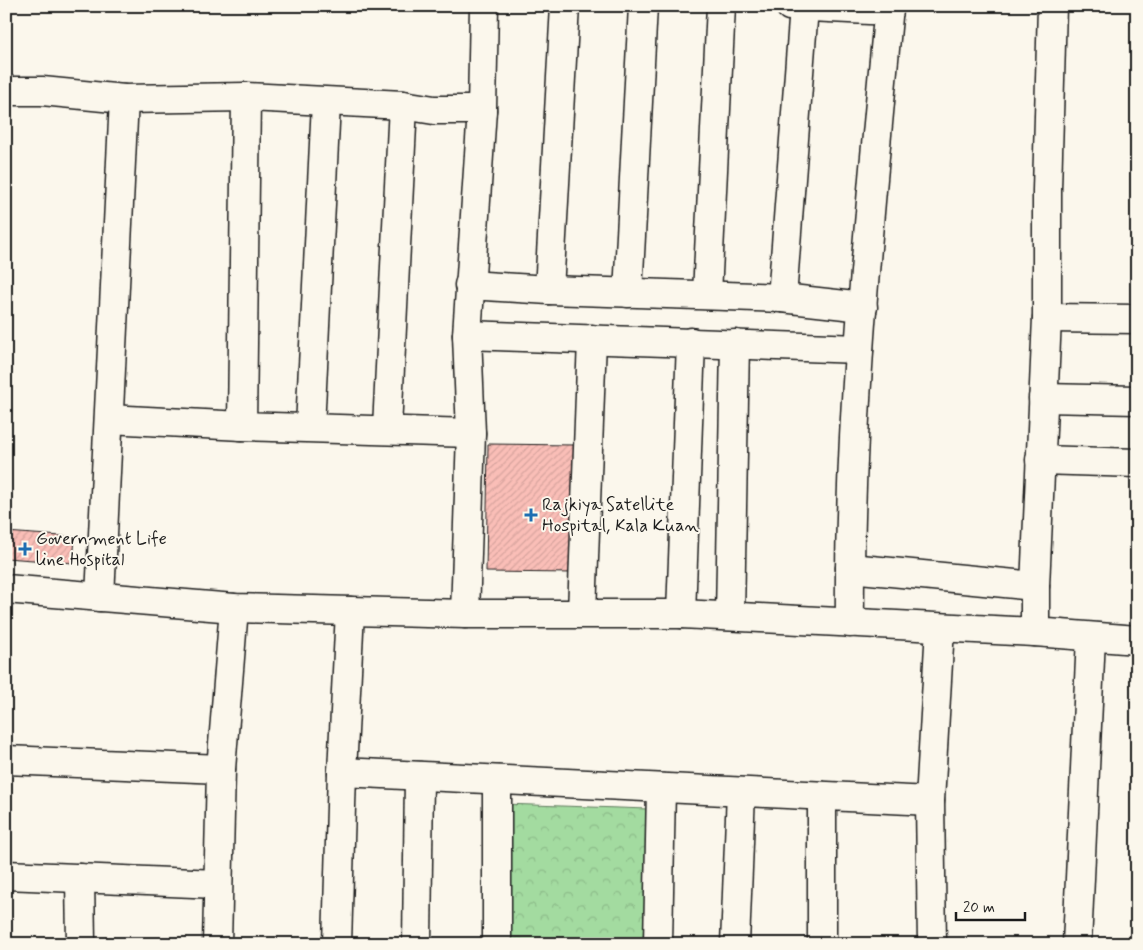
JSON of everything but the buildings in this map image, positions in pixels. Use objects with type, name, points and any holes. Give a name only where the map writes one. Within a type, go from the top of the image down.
[{"type":"street","points":[[464,614],[471,433],[467,335],[482,110],[484,6]]},
{"type":"street","points":[[550,290],[565,6]]},
{"type":"street","points":[[628,292],[643,6]]},
{"type":"street","points":[[707,294],[720,6]]},
{"type":"street","points":[[790,6],[889,9],[859,349],[850,568],[850,622]]},
{"type":"street","points":[[1035,632],[1040,460],[1048,318],[1047,190],[1052,6]]},
{"type":"street","points":[[782,298],[804,7]]},
{"type":"street","points":[[6,91],[42,91],[124,99],[246,97],[326,103],[403,105],[434,110],[482,110]]},
{"type":"street","points":[[242,426],[246,97]]},
{"type":"street","points":[[100,597],[124,99]]},
{"type":"street","points":[[310,427],[326,103]]},
{"type":"street","points":[[387,428],[403,105]]},
{"type":"street","points":[[469,285],[550,290],[782,298],[863,307]]},
{"type":"street","points":[[1048,318],[1137,319]]},
{"type":"street","points":[[467,335],[859,349]]},
{"type":"street","points":[[582,613],[592,339]]},
{"type":"street","points":[[681,614],[691,342]]},
{"type":"street","points":[[730,616],[735,344]]},
{"type":"street","points":[[1043,398],[1137,400]]},
{"type":"street","points":[[109,419],[242,426],[387,428],[471,433]]},
{"type":"street","points":[[1040,460],[1137,463]]},
{"type":"street","points":[[850,568],[1035,586]]},
{"type":"street","points":[[6,589],[234,608],[464,614],[681,614],[1035,632],[1137,640]]},
{"type":"street","points":[[217,944],[221,769],[234,608]]},
{"type":"street","points":[[337,944],[342,772],[350,611]]},
{"type":"street","points":[[932,944],[930,801],[940,628]]},
{"type":"street","points":[[1077,944],[1091,637]]},
{"type":"street","points":[[6,760],[221,769]]},
{"type":"street","points":[[342,772],[930,801]]},
{"type":"street","points":[[417,944],[420,776]]},
{"type":"street","points":[[497,780],[497,944]]},
{"type":"street","points":[[658,944],[661,788]]},
{"type":"street","points":[[735,944],[741,792]]},
{"type":"street","points":[[822,796],[822,944]]},
{"type":"street","points":[[6,875],[217,884]]},
{"type":"street","points":[[80,878],[81,944]]},
{"type":"green space","points":[[504,804],[648,809],[643,944],[499,944]]},
{"type":"place","name":"Rajkiya Satellite Hospital, Kala Kuan","points":[[531,515]]},
{"type":"place","name":"Government Life line Hospital","points":[[25,549]]}]
